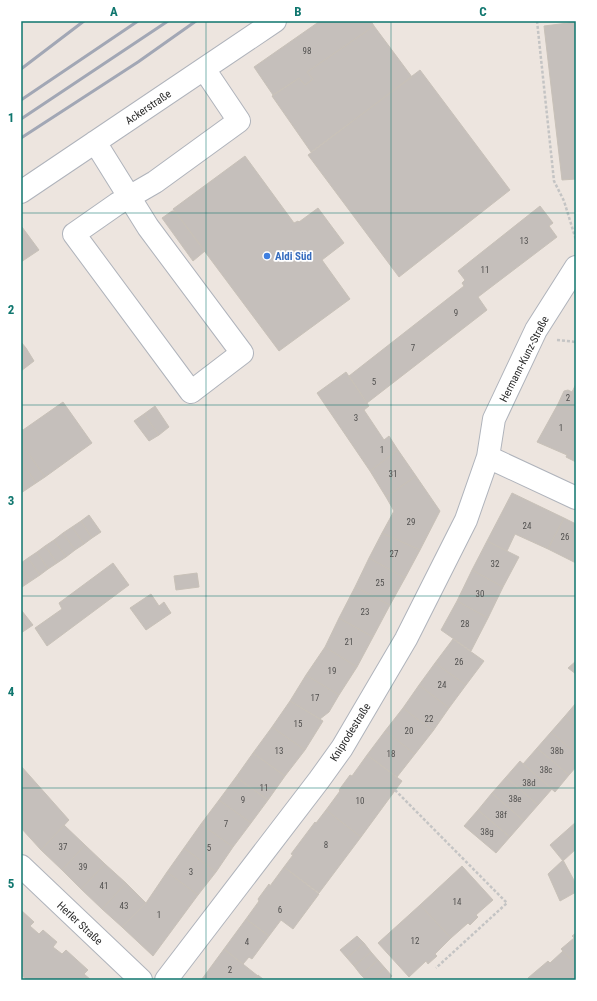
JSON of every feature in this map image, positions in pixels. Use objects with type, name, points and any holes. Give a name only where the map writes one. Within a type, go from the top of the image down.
[{"type":"street","name":"Ackerstraße","points":[[21,192],[275,21]]},
{"type":"street","points":[[95,142],[129,197],[148,227],[242,353],[191,392],[74,234],[117,204],[129,197],[155,182],[239,121],[204,69]]},
{"type":"street","name":"Hermann-Kunz-Straße","points":[[488,456],[494,419],[536,330],[576,267]]},
{"type":"street","points":[[488,456],[576,498]]},
{"type":"street","name":"Kniprodestraße","points":[[166,980],[342,748],[406,639],[463,527],[488,456]]},
{"type":"street","name":"Herler Straße","points":[[21,866],[141,980]]},
{"type":"path","points":[[537,21],[554,181],[564,201],[576,240]]},
{"type":"path","points":[[395,790],[507,903],[436,968]]},
{"type":"building","points":[[320,21],[371,21],[374,26],[307,72],[313,79],[305,85],[299,78],[273,95],[254,67]]},
{"type":"building","points":[[576,22],[576,179],[562,180],[544,26]]},
{"type":"building","points":[[374,26],[412,77],[311,152],[272,96],[299,78],[305,85],[313,79],[307,72]]},
{"type":"building","points":[[420,70],[510,190],[399,277],[308,155]]},
{"type":"building","name":"Aldi Süd","points":[[245,156],[294,223],[299,222],[318,208],[344,243],[322,260],[350,299],[279,351],[173,209]]},
{"type":"building","points":[[540,206],[553,223],[549,226],[557,237],[478,297],[487,310],[367,403],[349,376],[464,286],[462,283],[465,280],[458,271]]},
{"type":"building","points":[[172,211],[175,211],[205,251],[193,261],[162,218]]},
{"type":"building","points":[[22,227],[39,250],[21,262],[21,228]]},
{"type":"building","points":[[21,342],[26,348],[21,352]]},
{"type":"building","points":[[26,348],[34,361],[21,371],[21,352]]},
{"type":"building","points":[[346,372],[369,406],[364,410],[384,440],[389,436],[398,450],[370,471],[317,393]]},
{"type":"building","points":[[576,384],[576,413],[558,404],[564,391],[568,390],[572,392]]},
{"type":"building","points":[[63,402],[92,443],[45,477],[21,443],[21,428],[23,430]]},
{"type":"building","points":[[558,404],[576,413],[576,462],[566,457],[567,455],[537,442]]},
{"type":"building","points":[[155,406],[169,427],[159,435],[144,414]]},
{"type":"building","points":[[144,414],[159,435],[149,441],[134,421]]},
{"type":"building","points":[[21,443],[45,477],[36,483],[21,461]]},
{"type":"building","points":[[398,450],[416,476],[386,497],[370,471]]},
{"type":"building","points":[[21,461],[36,483],[21,493]]},
{"type":"building","points":[[416,476],[440,511],[420,550],[382,533],[394,511],[386,497]]},
{"type":"building","points":[[512,493],[564,518],[548,549],[515,534],[507,551],[487,541]]},
{"type":"building","points":[[89,515],[101,532],[92,538],[81,521]]},
{"type":"building","points":[[564,518],[576,524],[576,563],[548,549]]},
{"type":"building","points":[[81,521],[92,538],[84,544],[72,527]]},
{"type":"building","points":[[72,527],[84,544],[75,550],[63,533]]},
{"type":"building","points":[[63,533],[75,550],[66,557],[54,540]]},
{"type":"building","points":[[382,533],[420,550],[405,578],[369,558]]},
{"type":"building","points":[[54,540],[66,557],[57,563],[45,546]]},
{"type":"building","points":[[487,541],[519,557],[503,587],[472,570]]},
{"type":"building","points":[[45,546],[57,563],[48,569],[37,552]]},
{"type":"building","points":[[37,552],[48,569],[40,575],[28,558]]},
{"type":"building","points":[[28,558],[40,575],[31,581],[21,567],[21,563]]},
{"type":"building","points":[[369,558],[405,578],[390,605],[355,587]]},
{"type":"building","points":[[113,563],[129,585],[47,646],[35,628],[62,609],[59,603]]},
{"type":"building","points":[[21,567],[31,581],[22,587],[21,586]]},
{"type":"building","points":[[472,570],[503,587],[488,618],[457,601]]},
{"type":"building","points":[[197,573],[199,587],[176,590],[174,576]]},
{"type":"building","points":[[355,587],[390,605],[373,637],[339,618]]},
{"type":"building","points":[[151,594],[159,606],[164,602],[171,613],[146,630],[130,608]]},
{"type":"building","points":[[457,601],[488,618],[471,651],[441,630]]},
{"type":"building","points":[[22,611],[33,625],[21,633],[21,612]]},
{"type":"building","points":[[339,618],[373,637],[357,667],[325,647]]},
{"type":"building","points":[[453,639],[484,661],[466,685],[435,663]]},
{"type":"building","points":[[325,647],[357,667],[339,695],[306,675]]},
{"type":"building","points":[[576,661],[576,674],[568,668]]},
{"type":"building","points":[[435,663],[466,685],[449,708],[419,685]]},
{"type":"building","points":[[306,675],[339,695],[329,712],[320,719],[290,701]]},
{"type":"building","points":[[419,685],[449,708],[433,731],[403,708]]},
{"type":"building","points":[[290,701],[323,721],[305,750],[272,727]]},
{"type":"building","points":[[576,703],[576,726],[565,716]]},
{"type":"building","points":[[403,708],[433,731],[415,754],[385,731]]},
{"type":"building","points":[[565,716],[576,726],[576,754],[551,732]]},
{"type":"building","points":[[272,727],[305,750],[285,776],[253,753]]},
{"type":"building","points":[[385,731],[415,754],[397,777],[367,755]]},
{"type":"building","points":[[551,732],[576,754],[576,767],[569,775],[537,748]]},
{"type":"building","points":[[537,748],[569,775],[555,792],[523,764]]},
{"type":"building","points":[[253,753],[285,776],[268,800],[236,777]]},
{"type":"building","points":[[367,755],[402,781],[361,837],[326,810],[350,775],[352,776]]},
{"type":"building","points":[[520,761],[552,789],[538,805],[506,777]]},
{"type":"building","points":[[21,766],[69,820],[41,850],[21,828]]},
{"type":"building","points":[[236,777],[268,800],[251,823],[219,800]]},
{"type":"building","points":[[506,777],[538,805],[524,821],[492,793]]},
{"type":"building","points":[[492,793],[524,821],[510,837],[478,810]]},
{"type":"building","points":[[219,800],[251,823],[233,847],[201,824]]},
{"type":"building","points":[[326,810],[361,837],[319,893],[284,867],[293,855],[291,854]]},
{"type":"building","points":[[478,810],[510,837],[496,853],[464,826]]},
{"type":"building","points":[[576,822],[576,849],[563,861],[550,845]]},
{"type":"building","points":[[201,824],[233,847],[216,872],[184,848]]},
{"type":"building","points":[[64,825],[85,845],[62,870],[41,850]]},
{"type":"building","points":[[85,845],[105,864],[81,889],[62,870]]},
{"type":"building","points":[[184,848],[216,872],[198,895],[167,872]]},
{"type":"building","points":[[563,860],[576,884],[576,892],[560,901],[548,874]]},
{"type":"building","points":[[105,864],[126,883],[102,909],[81,889]]},
{"type":"building","points":[[462,866],[493,900],[476,915],[478,917],[470,925],[468,923],[451,938],[420,905]]},
{"type":"building","points":[[284,867],[319,894],[293,929],[281,920],[269,936],[246,919],[259,901],[258,899]]},
{"type":"building","points":[[167,872],[198,895],[153,956],[122,927],[146,903]]},
{"type":"building","points":[[126,883],[146,903],[122,927],[102,909]]},
{"type":"building","points":[[420,905],[451,938],[435,954],[437,956],[428,964],[426,961],[409,977],[378,943]]},
{"type":"building","points":[[21,910],[34,922],[30,926],[39,934],[43,930],[57,942],[53,947],[62,954],[66,950],[88,970],[84,974],[91,980],[25,980],[26,979],[21,975]]},
{"type":"building","points":[[246,919],[269,936],[252,959],[249,957],[243,964],[224,949]]},
{"type":"building","points":[[576,933],[576,965],[561,949],[574,938],[572,936]]},
{"type":"building","points":[[357,936],[364,943],[347,958],[340,950]]},
{"type":"building","points":[[364,943],[371,952],[354,966],[347,958]]},
{"type":"building","points":[[224,949],[258,976],[254,980],[202,979]]},
{"type":"building","points":[[563,951],[576,965],[576,980],[529,980],[528,978],[548,961],[550,963]]},
{"type":"building","points":[[371,952],[378,960],[361,975],[354,966]]},
{"type":"building","points":[[378,960],[385,968],[372,980],[366,980],[361,975]]},
{"type":"building","points":[[385,968],[392,976],[388,980],[372,980]]},
{"type":"building","points":[[258,975],[264,980],[254,980]]},
{"type":"railway","points":[[21,69],[84,21]]},
{"type":"railway","points":[[21,100],[138,21]]},
{"type":"railway","points":[[21,119],[168,21]]},
{"type":"railway","points":[[21,138],[138,62],[196,21]]},
{"type":"place","name":"Aldi Süd","points":[[267,256]]}]
